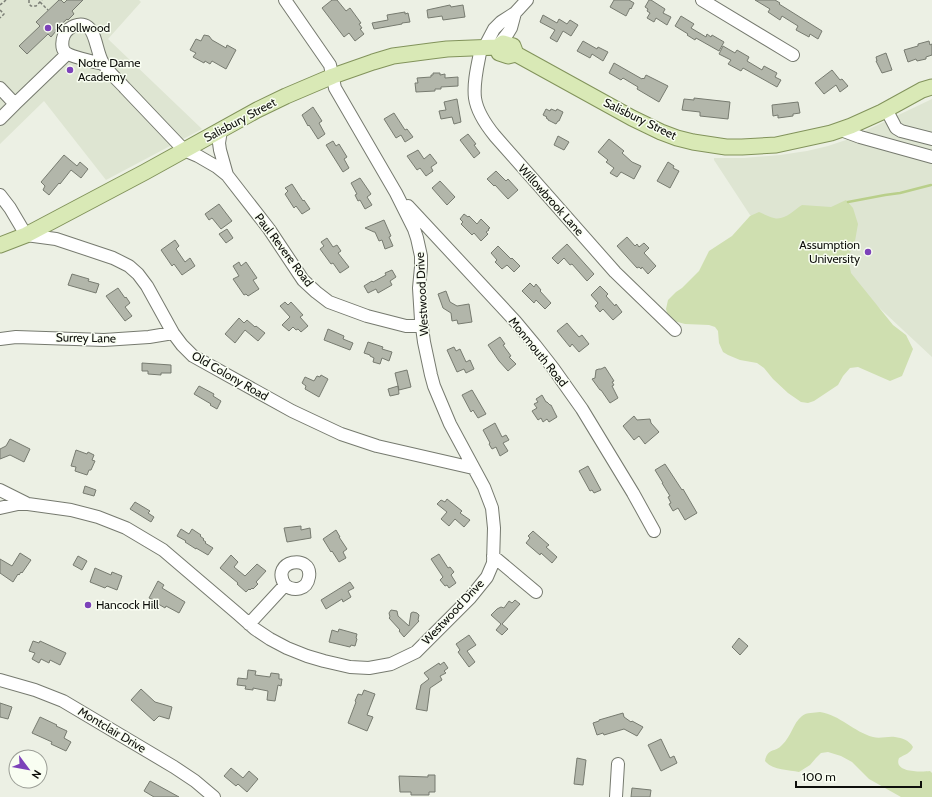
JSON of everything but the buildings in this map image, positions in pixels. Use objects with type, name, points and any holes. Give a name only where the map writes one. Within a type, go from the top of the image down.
[{"type":"main road","name":"Salisbury Street","points":[[0,245],[26,235],[145,172],[257,110],[286,96],[333,76],[393,56],[431,51],[487,48],[503,43],[513,46],[516,54],[632,118],[661,132],[693,142],[726,147],[787,143],[841,130],[886,110],[922,90],[932,87]]},
{"type":"street","name":"Westwood Drive","points":[[0,508],[18,504],[29,504],[84,513],[112,522],[132,531],[163,550],[249,624],[263,634],[302,654],[324,661],[359,668],[380,667],[391,664],[416,652],[470,598],[487,577],[493,563],[494,528],[492,508],[484,487],[450,424],[434,386],[428,364],[422,326],[420,288],[421,266],[417,238],[410,220],[396,194],[336,88],[330,65],[285,0]]},
{"type":"street","points":[[487,48],[508,33],[515,13],[527,0]]},
{"type":"street","points":[[702,0],[793,55]]},
{"type":"street","points":[[103,64],[67,54],[64,51],[62,45],[63,39],[69,29],[74,26],[83,25],[88,27],[91,31],[103,64],[184,150]]},
{"type":"street","name":"Willowbrook Lane","points":[[487,48],[475,82],[475,99],[480,115],[487,126],[615,272],[675,330]]},
{"type":"street","points":[[0,119],[67,54]]},
{"type":"street","points":[[0,88],[15,104]]},
{"type":"street","points":[[886,110],[896,128],[901,131],[932,139]]},
{"type":"street","name":"Paul Revere Road","points":[[221,130],[219,143],[227,175]]},
{"type":"street","points":[[841,130],[860,138],[932,157]]},
{"type":"street","name":"Paul Revere Road","points":[[184,150],[217,167],[227,175],[269,229],[303,280],[329,302],[367,316],[406,326],[422,326]]},
{"type":"street","name":"Monmouth Road","points":[[396,194],[515,321],[544,357],[582,408],[654,531]]},
{"type":"street","points":[[0,195],[10,208],[26,235]]},
{"type":"street","name":"Old Colony Road","points":[[26,235],[56,239],[113,258],[129,266],[138,274],[146,286],[172,334],[193,356],[292,411],[328,428],[377,446],[473,468]]},
{"type":"street","name":"Surrey Lane","points":[[0,339],[16,337],[104,340],[172,334]]},
{"type":"street","name":"Westwood Drive","points":[[0,490],[29,504]]},
{"type":"street","points":[[493,556],[536,592]]},
{"type":"street","points":[[249,624],[285,585]]},
{"type":"street","name":"Montclair Drive","points":[[0,680],[35,690],[63,701],[174,767],[195,781],[214,797]]},
{"type":"street","points":[[616,797],[618,764]]},
{"type":"path","points":[[0,6],[6,0]]},
{"type":"path","points":[[29,0],[29,4],[31,6],[36,6],[41,1],[48,10]]},
{"type":"path","points":[[0,10],[4,14],[0,18]]},
{"type":"shaded area","name":"Notre Dame Academy","points":[[0,0],[139,0],[141,2],[108,39],[202,129],[106,180],[44,101],[0,144]]},
{"type":"shaded area","name":"Assumption University","points":[[932,99],[932,357],[858,288],[750,215],[714,158],[744,158],[780,155],[828,146],[846,140]]},
{"type":"green space","points":[[846,200],[853,208],[858,224],[855,241],[848,258],[851,273],[893,325],[906,335],[913,349],[902,376],[890,381],[858,367],[850,368],[838,385],[814,401],[808,403],[801,402],[788,393],[764,368],[757,363],[740,360],[723,352],[719,343],[718,331],[715,327],[709,325],[685,324],[674,321],[668,316],[666,309],[668,300],[699,271],[709,251],[732,236],[750,216],[759,212],[778,219],[789,214],[802,205],[831,207]]},
{"type":"green space","points":[[820,712],[834,716],[866,735],[878,738],[895,737],[907,741],[913,747],[909,752],[899,758],[898,763],[904,769],[921,772],[930,771],[932,773],[932,797],[901,797],[869,779],[852,762],[841,756],[828,752],[821,753],[810,765],[799,772],[776,768],[765,761],[770,752],[785,742],[796,722],[802,716],[808,713]]},
{"type":"waterway","points":[[848,202],[900,193],[931,185]]},
{"type":"place","name":"Knollwood","points":[[48,28]]},
{"type":"place","name":"Notre Dame Academy","points":[[70,70]]},
{"type":"place","name":"Assumption University","points":[[868,252]]},
{"type":"place","name":"Hancock Hill","points":[[88,605]]}]
